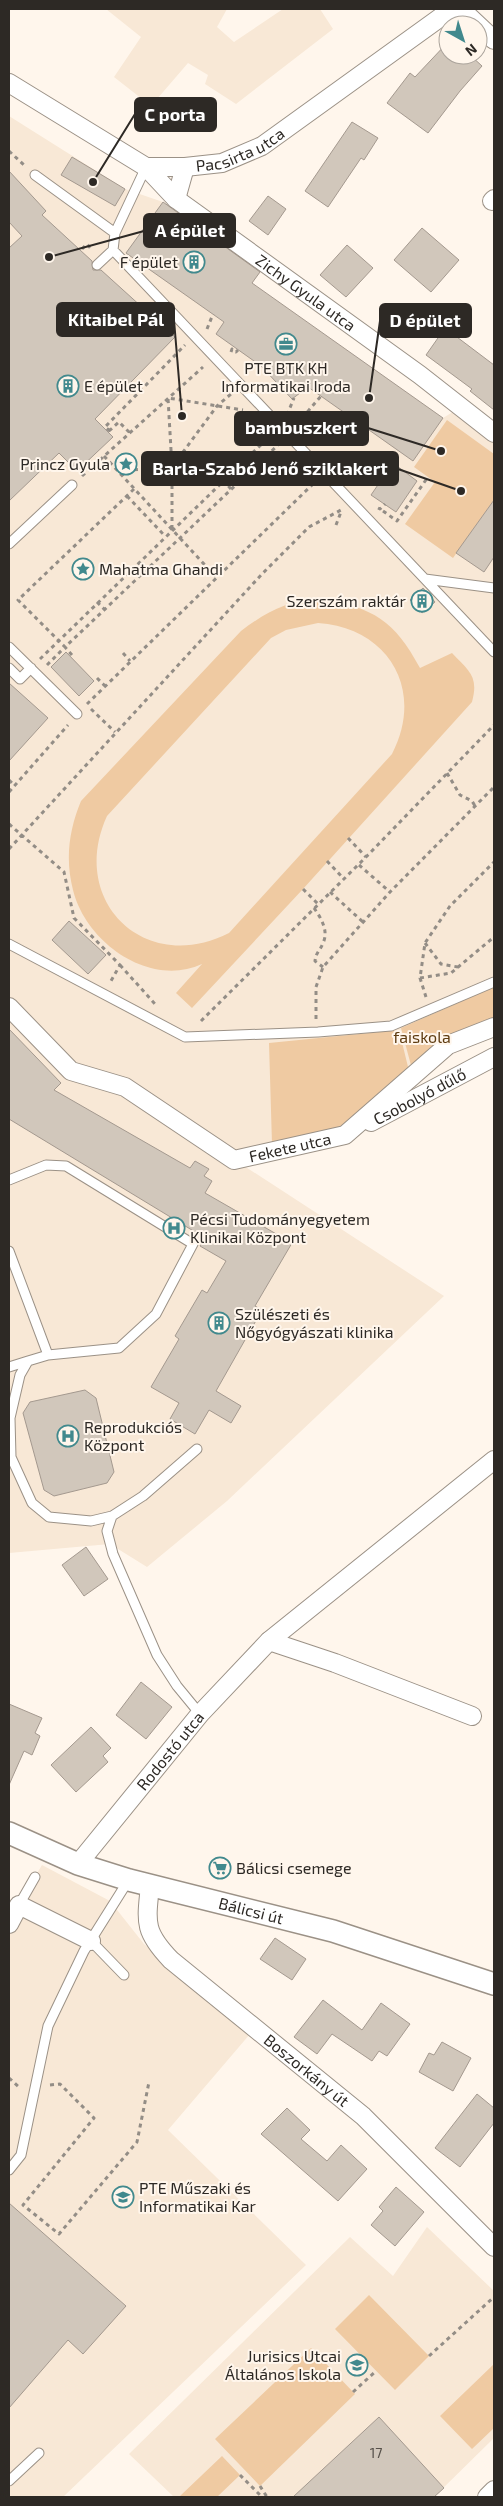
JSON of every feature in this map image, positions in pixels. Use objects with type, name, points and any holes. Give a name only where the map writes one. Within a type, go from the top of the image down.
[{"type":"street","name":"Pacsirta utca","points":[[146,167],[185,167],[222,163],[262,146],[452,9]]},
{"type":"street","points":[[461,9],[494,40]]},
{"type":"street","points":[[9,83],[146,167]]},
{"type":"street","name":"Zichy Gyula utca","points":[[146,167],[176,199],[420,375],[494,433]]},
{"type":"street","points":[[176,199],[185,167]]},
{"type":"street","name":"Fekete utca","points":[[9,1007],[72,1071],[125,1086],[234,1160],[345,1135],[448,1045],[494,1027]]},
{"type":"street","name":"Csobolyó dűlő","points":[[345,1135],[494,1057]]},
{"type":"street","name":"Rodostó utca","points":[[78,1864],[200,1714],[268,1641],[494,1460]]},
{"type":"street","points":[[268,1641],[335,1663],[472,1716]]},
{"type":"street","name":"Bálicsi út","points":[[9,1833],[78,1864],[129,1880],[333,1931],[494,1984]]},
{"type":"street","name":"Boszorkány út","points":[[150,1886],[147,1926],[155,1943],[171,1960],[363,2116],[494,2247]]},
{"type":"street","points":[[9,1924],[19,1905],[91,1941]]},
{"type":"street","points":[[486,2497],[494,2490]]},
{"type":"lane","points":[[146,167],[112,231],[113,250],[494,652]]},
{"type":"lane","points":[[35,175],[112,231]]},
{"type":"lane","points":[[97,266],[113,250]]},
{"type":"lane","points":[[9,544],[72,485]]},
{"type":"lane","points":[[425,579],[494,588]]},
{"type":"lane","points":[[9,647],[77,714]]},
{"type":"lane","points":[[9,668],[20,679],[31,668]]},
{"type":"lane","points":[[9,944],[185,1037],[318,1032],[391,1026],[494,982]]},
{"type":"lane","points":[[9,1180],[46,1165],[66,1166],[193,1244],[156,1314],[119,1348],[48,1354],[9,1367]]},
{"type":"lane","points":[[9,1251],[48,1354]]},
{"type":"lane","points":[[28,1361],[20,1376],[10,1418],[11,1457],[32,1503],[49,1517],[91,1521],[112,1516],[143,1496],[198,1449]]},
{"type":"lane","points":[[112,1516],[107,1531],[111,1547],[157,1655],[177,1686],[200,1714]]},
{"type":"lane","points":[[19,1905],[35,1877]]},
{"type":"lane","points":[[9,2170],[22,2155],[48,2026],[91,1941],[129,1880]]},
{"type":"lane","points":[[91,1941],[124,1975]]},
{"type":"lane","points":[[9,2481],[39,2453]]},
{"type":"path","points":[[9,151],[35,175]]},
{"type":"path","points":[[82,249],[87,244],[94,252],[112,231]]},
{"type":"path","points":[[130,433],[119,422],[109,431],[105,427],[194,336]]},
{"type":"path","points":[[232,349],[236,352],[238,350]]},
{"type":"path","points":[[72,485],[214,357]]},
{"type":"path","points":[[38,675],[65,647],[288,435],[321,396]]},
{"type":"path","points":[[168,398],[267,413]]},
{"type":"path","points":[[168,398],[172,467],[172,529]]},
{"type":"path","points":[[31,668],[280,426],[294,398]]},
{"type":"path","points":[[172,467],[217,406]]},
{"type":"path","points":[[104,456],[216,577]]},
{"type":"path","points":[[118,471],[172,467],[234,470]]},
{"type":"path","points":[[9,792],[77,714],[324,473]]},
{"type":"path","points":[[380,509],[397,521],[428,477]]},
{"type":"path","points":[[223,480],[231,490]]},
{"type":"path","points":[[72,655],[18,600],[134,489]]},
{"type":"path","points":[[127,496],[165,536]]},
{"type":"path","points":[[9,848],[115,732],[309,527],[341,510]]},
{"type":"path","points":[[97,602],[105,610]]},
{"type":"path","points":[[123,653],[130,661]]},
{"type":"path","points":[[97,678],[105,686]]},
{"type":"path","points":[[86,705],[115,732]]},
{"type":"path","points":[[185,1037],[366,857],[494,725]]},
{"type":"path","points":[[447,773],[460,795],[474,802],[474,807]]},
{"type":"path","points":[[9,780],[14,786]]},
{"type":"path","points":[[318,1032],[315,1008],[316,987],[323,967],[390,892],[494,787]]},
{"type":"path","points":[[9,824],[64,872],[74,918],[158,1006]]},
{"type":"path","points":[[348,838],[366,857]]},
{"type":"path","points":[[327,861],[344,878]]},
{"type":"path","points":[[430,1009],[420,978],[425,943],[450,906],[494,862]]},
{"type":"path","points":[[358,864],[390,892]]},
{"type":"path","points":[[303,889],[318,904]]},
{"type":"path","points":[[330,892],[363,922]]},
{"type":"path","points":[[314,908],[323,922],[325,938],[316,952],[315,961],[323,967]]},
{"type":"path","points":[[420,978],[450,973],[494,937]]},
{"type":"path","points":[[425,943],[441,964],[458,967]]},
{"type":"path","points":[[103,994],[120,965]]},
{"type":"path","points":[[60,2084],[94,2118],[23,2205],[59,2234],[137,2142],[149,2082]]},
{"type":"path","points":[[429,2356],[494,2297]]},
{"type":"path","points":[[353,2392],[376,2371]]},
{"type":"path","points":[[240,2475],[262,2497]]},
{"type":"path","points":[[260,2486],[267,2497]]},
{"type":"shaded area","points":[[106,9],[227,9],[217,27],[234,42],[283,9],[320,9],[333,29],[236,104],[205,84],[208,75],[188,63],[151,106],[114,77],[141,37]]},
{"type":"shaded area","points":[[9,116],[125,189],[163,202],[261,271],[252,283],[443,418],[456,410],[494,439],[494,1027],[448,1045],[345,1135],[235,1160],[444,1296],[227,1501],[147,1567],[110,1544],[9,1553]]},
{"type":"shaded area","name":"PTE Műszaki és Informatikai Kar","points":[[42,1865],[110,1901],[144,1944],[250,2034],[168,2130],[306,2265],[63,2497],[9,2497],[9,1920]]},
{"type":"shaded area","name":"Jurisics Utcai Általános Iskola","points":[[427,2227],[494,2291],[494,2438],[434,2497],[174,2497],[129,2454],[350,2237],[393,2276]]},
{"type":"green space","points":[[447,420],[494,454],[494,500],[453,558],[405,524],[435,482],[414,467]]},
{"type":"green space","points":[[321,599],[355,607],[381,619],[401,638],[420,668],[452,653],[471,674],[474,686],[472,702],[303,889],[192,1008],[176,993],[202,964],[182,970],[162,970],[142,965],[123,956],[106,943],[91,927],[80,909],[73,890],[69,867],[71,834],[77,812],[81,801],[241,631],[259,618],[278,608]],"holes":[[[318,623],[343,627],[364,637],[381,650],[394,666],[402,686],[404,707],[401,730],[392,754],[229,933],[198,944],[169,945],[143,937],[122,922],[106,902],[98,876],[98,847],[107,816],[271,638],[286,630]]]},
{"type":"green space","name":"faiskola","points":[[494,987],[494,1021],[412,1069],[401,1028]]},
{"type":"green space","points":[[399,1030],[409,1071],[339,1131],[272,1144],[269,1043]]},
{"type":"green space","points":[[369,2295],[429,2356],[395,2390],[335,2329]]},
{"type":"green space","points":[[311,2348],[355,2394],[260,2486],[215,2439]]},
{"type":"green space","points":[[494,2364],[494,2428],[472,2449],[440,2416]]},
{"type":"green space","points":[[222,2456],[240,2475],[217,2497],[180,2496]]},
{"type":"building","points":[[438,53],[438,65],[482,66],[428,133],[387,103],[410,73],[415,77]]},
{"type":"building","points":[[352,122],[378,138],[364,160],[361,158],[328,207],[305,191]]},
{"type":"building","points":[[72,157],[125,189],[115,206],[61,175]]},
{"type":"building","name":"E épület","points":[[9,171],[46,211],[42,215],[92,261],[93,270],[101,270],[175,337],[95,419],[113,437],[77,471],[59,453],[9,501],[9,248],[22,236],[9,222]]},
{"type":"building","points":[[268,196],[286,209],[268,235],[249,221]]},
{"type":"building","points":[[163,202],[260,272],[252,283],[443,418],[413,461],[308,387],[292,399],[261,366],[216,334],[224,322],[126,253]]},
{"type":"building","points":[[422,228],[459,260],[431,292],[394,260]]},
{"type":"building","points":[[347,245],[373,268],[346,297],[320,275]]},
{"type":"building","points":[[445,328],[494,365],[494,410],[470,391],[472,389],[426,355]]},
{"type":"building","points":[[393,463],[417,481],[396,512],[371,495]]},
{"type":"building","points":[[494,500],[494,557],[484,572],[456,553]]},
{"type":"building","name":"Szerszám raktár","points":[[423,588],[435,602],[422,613],[410,600]]},
{"type":"building","points":[[66,652],[94,681],[79,696],[51,667]]},
{"type":"building","points":[[9,683],[48,718],[9,761]]},
{"type":"building","points":[[69,921],[106,955],[88,974],[52,940]]},
{"type":"building","points":[[9,1029],[61,1083],[54,1090],[190,1168],[195,1161],[209,1169],[204,1176],[212,1181],[205,1193],[292,1243],[255,1306],[262,1310],[216,1391],[241,1406],[231,1423],[209,1410],[195,1434],[170,1419],[179,1403],[151,1387],[179,1339],[175,1336],[202,1290],[207,1293],[226,1261],[200,1246],[205,1238],[9,1119]]},
{"type":"building","name":"Reprodukciós Központ","points":[[85,1390],[96,1398],[114,1472],[107,1483],[54,1496],[44,1490],[23,1413],[30,1402]]},
{"type":"building","points":[[86,1547],[108,1579],[84,1596],[62,1565]]},
{"type":"building","points":[[141,1682],[172,1707],[146,1739],[116,1715]]},
{"type":"building","points":[[9,1704],[42,1718],[35,1733],[40,1736],[32,1755],[24,1751],[9,1785]]},
{"type":"building","points":[[91,1727],[111,1748],[103,1756],[108,1762],[76,1792],[51,1765]]},
{"type":"building","points":[[275,1938],[306,1959],[292,1980],[260,1959]]},
{"type":"building","points":[[323,2000],[362,2030],[381,2003],[410,2024],[387,2056],[379,2051],[372,2061],[332,2034],[317,2054],[294,2037]]},
{"type":"building","points":[[442,2042],[471,2058],[453,2091],[419,2072],[429,2053],[434,2055]]},
{"type":"building","points":[[477,2094],[494,2108],[494,2123],[460,2167],[435,2148]]},
{"type":"building","points":[[287,2108],[310,2130],[301,2139],[327,2161],[341,2145],[367,2169],[338,2201],[261,2134]]},
{"type":"building","points":[[396,2187],[424,2212],[395,2246],[371,2225],[383,2211],[379,2207]]},
{"type":"building","points":[[9,2203],[126,2306],[83,2354],[68,2340],[9,2408]]},
{"type":"building","points":[[379,2417],[444,2488],[434,2497],[293,2497]]},
{"type":"place","name":"C porta","points":[[93,182]]},
{"type":"place","name":"A épület","points":[[49,257]]},
{"type":"place","name":"F épület","points":[[194,262]]},
{"type":"place","name":"PTE BTK KH Informatikai Iroda","points":[[286,344]]},
{"type":"place","name":"E épület","points":[[68,386]]},
{"type":"place","name":"D épület","points":[[369,398]]},
{"type":"place","name":"Kitaibel Pál","points":[[182,416]]},
{"type":"place","name":"bambuszkert","points":[[441,451]]},
{"type":"place","name":"Princz Gyula","points":[[126,464]]},
{"type":"place","name":"Barla-Szabó Jenő sziklakert","points":[[461,491]]},
{"type":"place","name":"Mahatma Ghandi","points":[[83,569]]},
{"type":"place","name":"Szerszám raktár","points":[[422,601]]},
{"type":"place","name":"Pécsi Tudományegyetem Klinikai Központ","points":[[174,1228]]},
{"type":"place","name":"Szülészeti és Nőgyógyászati klinika","points":[[219,1323]]},
{"type":"place","name":"Reprodukciós Központ","points":[[68,1436]]},
{"type":"place","name":"Bálicsi csemege","points":[[220,1868]]},
{"type":"place","name":"PTE Műszaki és Informatikai Kar","points":[[123,2197]]},
{"type":"place","name":"Jurisics Utcai Általános Iskola","points":[[357,2365]]}]
